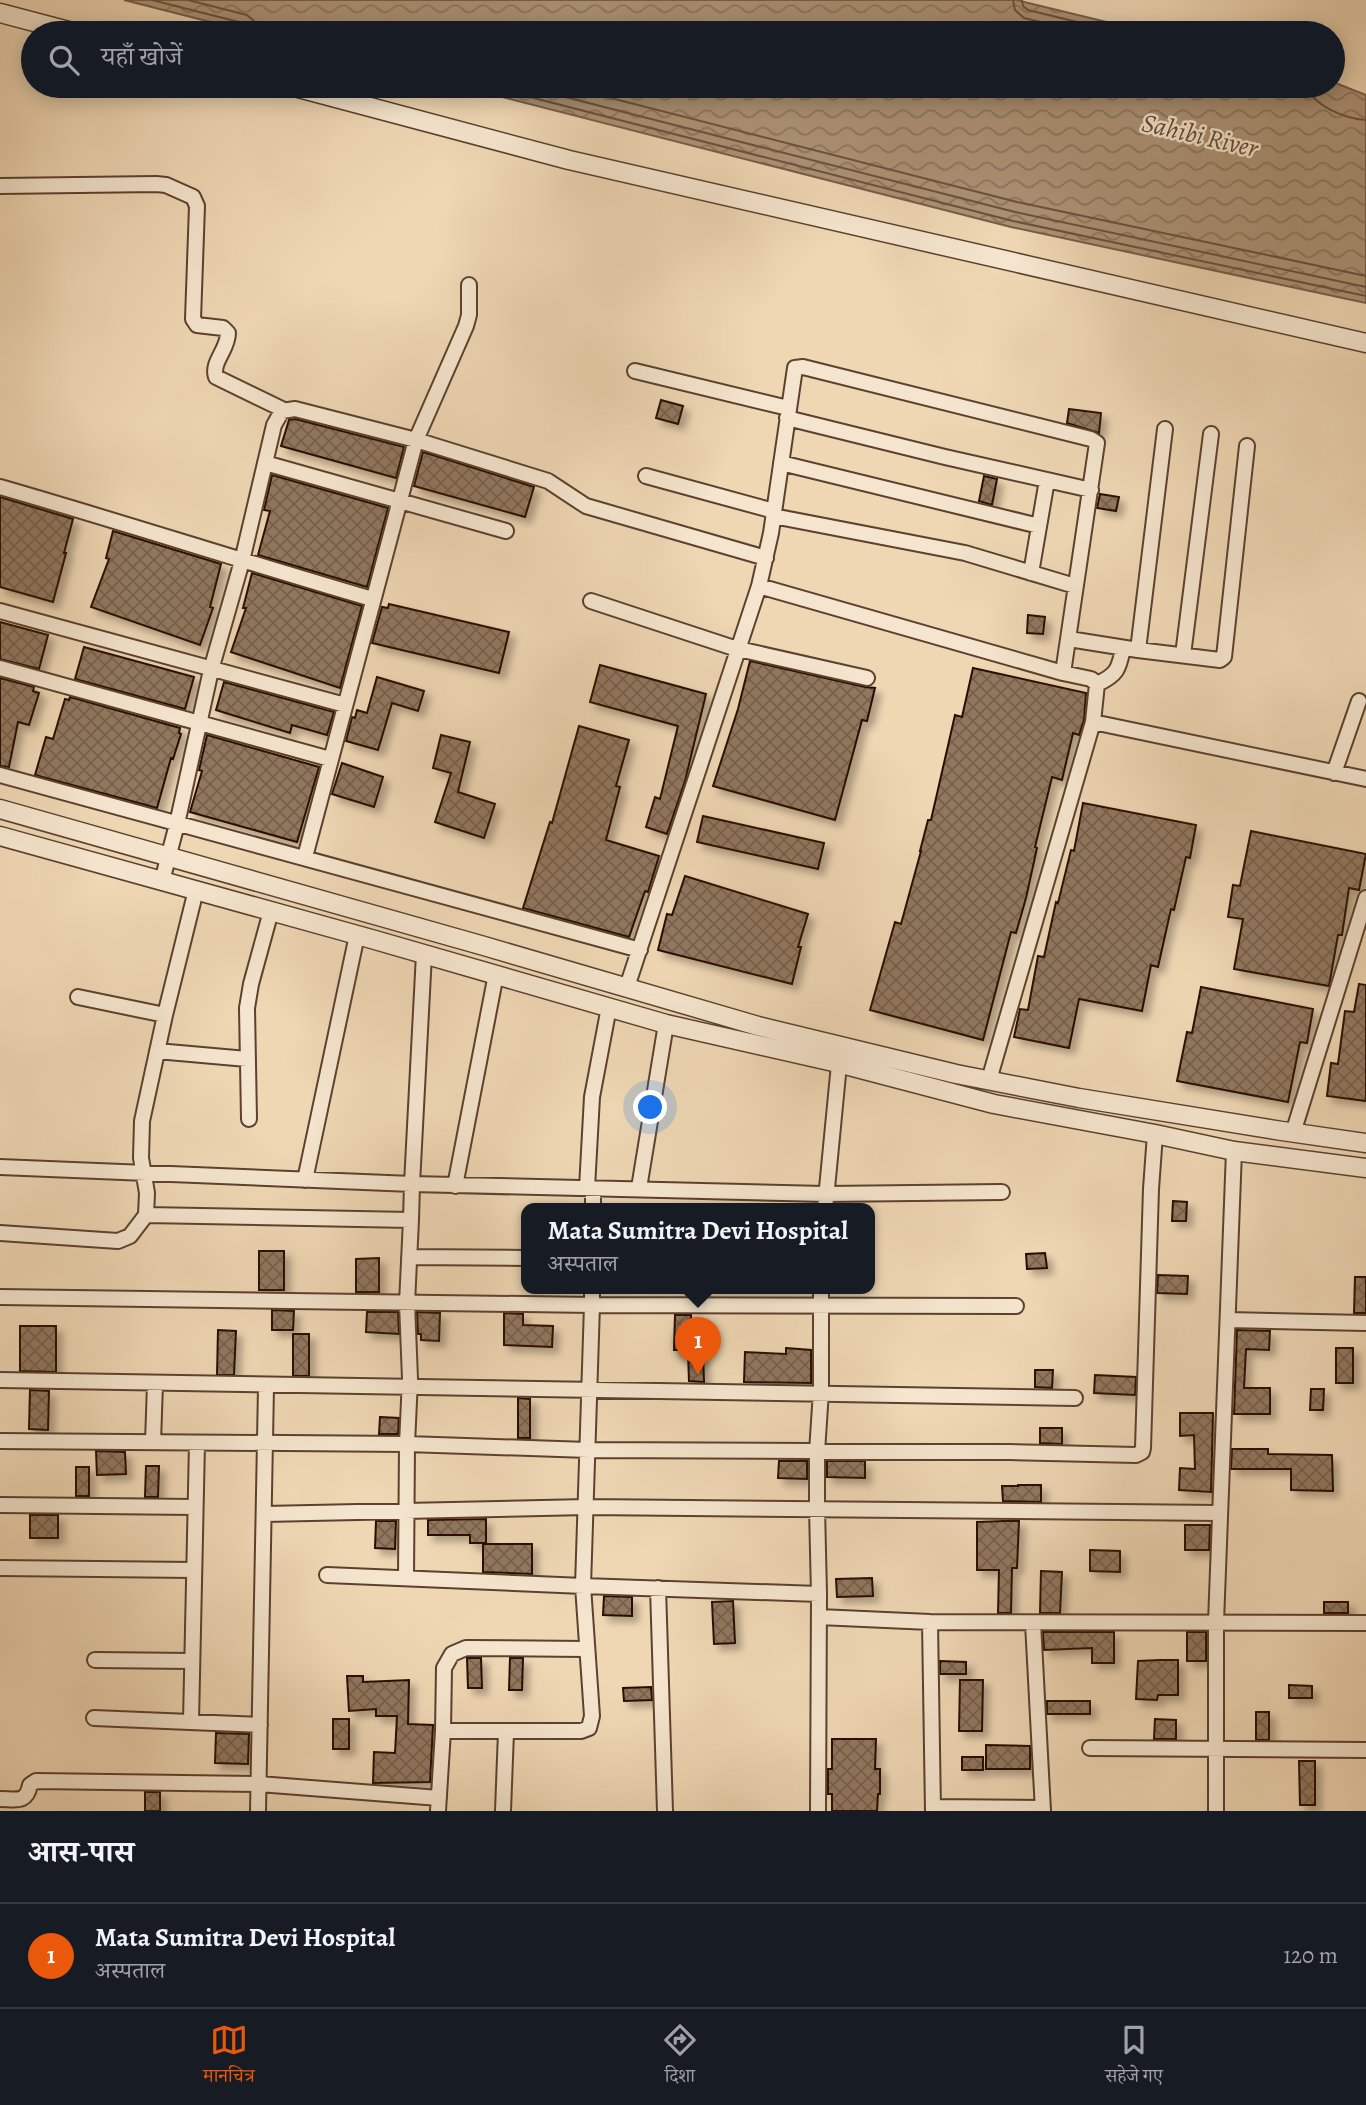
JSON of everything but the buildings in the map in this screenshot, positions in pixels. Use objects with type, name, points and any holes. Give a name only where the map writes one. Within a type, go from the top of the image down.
[{"type":"street","points":[[0,13],[30,21]]},
{"type":"street","points":[[336,98],[569,160],[1366,343]]},
{"type":"street","points":[[0,186],[156,184],[166,185],[193,197],[197,205],[193,319],[197,325],[223,328],[228,333],[228,344],[215,365],[216,377],[284,410],[295,409],[416,440],[548,481],[586,506],[765,558]]},
{"type":"street","points":[[305,857],[416,440],[467,326],[468,285]]},
{"type":"street","points":[[627,988],[759,586],[774,514],[796,368],[803,367],[1094,440],[1097,444],[1091,490],[1063,673]]},
{"type":"street","points":[[635,371],[1047,481],[1091,490]]},
{"type":"street","points":[[162,881],[211,670],[242,561],[274,425],[284,410]]},
{"type":"street","points":[[1138,650],[1165,429]]},
{"type":"street","points":[[1183,655],[1211,434]]},
{"type":"street","points":[[1069,639],[1220,660],[1224,657],[1247,446]]},
{"type":"street","points":[[265,463],[506,531]]},
{"type":"street","points":[[781,463],[1039,526]]},
{"type":"street","points":[[646,475],[774,514],[965,553],[1075,586]]},
{"type":"street","points":[[1031,573],[1047,481]]},
{"type":"street","points":[[0,487],[372,600]]},
{"type":"street","points":[[759,586],[1091,679],[1097,684]]},
{"type":"street","points":[[591,601],[739,649],[867,678]]},
{"type":"street","points":[[0,611],[345,705]]},
{"type":"street","points":[[1097,684],[1115,674],[1123,648]]},
{"type":"street","points":[[0,668],[330,759]]},
{"type":"street","points":[[989,1080],[1093,722],[1097,684]]},
{"type":"street","points":[[1334,773],[1359,701]]},
{"type":"street","points":[[1093,722],[1366,779]]},
{"type":"street","points":[[0,775],[640,950]]},
{"type":"street","points":[[0,809],[758,1026],[994,1104],[1155,1133],[1234,1151],[1366,1168]]},
{"type":"street","points":[[0,836],[666,1024],[1079,1098],[1366,1143]]},
{"type":"street","points":[[0,1233],[118,1241],[130,1236],[146,1215],[147,1193],[141,1158],[142,1121],[196,890]]},
{"type":"street","points":[[1293,1133],[1366,898]]},
{"type":"street","points":[[249,1119],[249,994],[271,911]]},
{"type":"street","points":[[305,1180],[357,935]]},
{"type":"street","points":[[407,1577],[407,1303],[424,954]]},
{"type":"street","points":[[454,1186],[496,974]]},
{"type":"street","points":[[78,997],[165,1015]]},
{"type":"street","points":[[592,1203],[590,1188],[593,1088],[609,1007]]},
{"type":"street","points":[[639,1188],[666,1024]]},
{"type":"street","points":[[157,1051],[247,1059]]},
{"type":"street","points":[[825,1201],[840,1054]]},
{"type":"street","points":[[0,1441],[1136,1455],[1142,1452],[1155,1133]]},
{"type":"street","points":[[1216,1811],[1216,1622],[1234,1151]]},
{"type":"street","points":[[0,1167],[454,1186],[639,1188],[825,1201],[1002,1192]]},
{"type":"street","points":[[146,1215],[411,1220]]},
{"type":"street","points":[[410,1258],[521,1258]]},
{"type":"street","points":[[443,1731],[581,1731],[589,1728],[592,1716],[583,1586],[592,1294]]},
{"type":"street","points":[[818,1811],[817,1452],[821,1391],[821,1294]]},
{"type":"street","points":[[0,1297],[592,1305],[1016,1306]]},
{"type":"street","points":[[1228,1320],[1366,1323]]},
{"type":"street","points":[[0,1380],[266,1387],[821,1391],[1075,1398]]},
{"type":"street","points":[[153,1442],[155,1384]]},
{"type":"street","points":[[258,1811],[266,1387]]},
{"type":"street","points":[[191,1722],[197,1443]]},
{"type":"street","points":[[0,1505],[195,1507]]},
{"type":"street","points":[[264,1514],[587,1507],[1220,1513]]},
{"type":"street","points":[[0,1569],[194,1570]]},
{"type":"street","points":[[327,1575],[819,1594]]},
{"type":"street","points":[[658,1588],[665,1811]]},
{"type":"street","points":[[819,1617],[1033,1623],[1366,1622]]},
{"type":"street","points":[[930,1622],[933,1809],[1043,1810],[1033,1623]]},
{"type":"street","points":[[0,1799],[24,1798],[30,1785],[36,1781],[259,1784],[438,1804],[444,1668],[449,1657],[466,1648],[586,1649]]},
{"type":"street","points":[[95,1660],[192,1661]]},
{"type":"street","points":[[94,1718],[260,1725]]},
{"type":"street","points":[[503,1811],[506,1732]]},
{"type":"street","points":[[1090,1748],[1366,1750]]},
{"type":"water","points":[[124,0],[1016,0],[1103,21],[207,21]]},
{"type":"water","name":"Sahibi River","points":[[1345,87],[1366,95],[1366,303],[1011,227],[506,98],[1345,98]]},
{"type":"place","name":"Mata Sumitra Devi Hospital","points":[[698,1375]]}]
